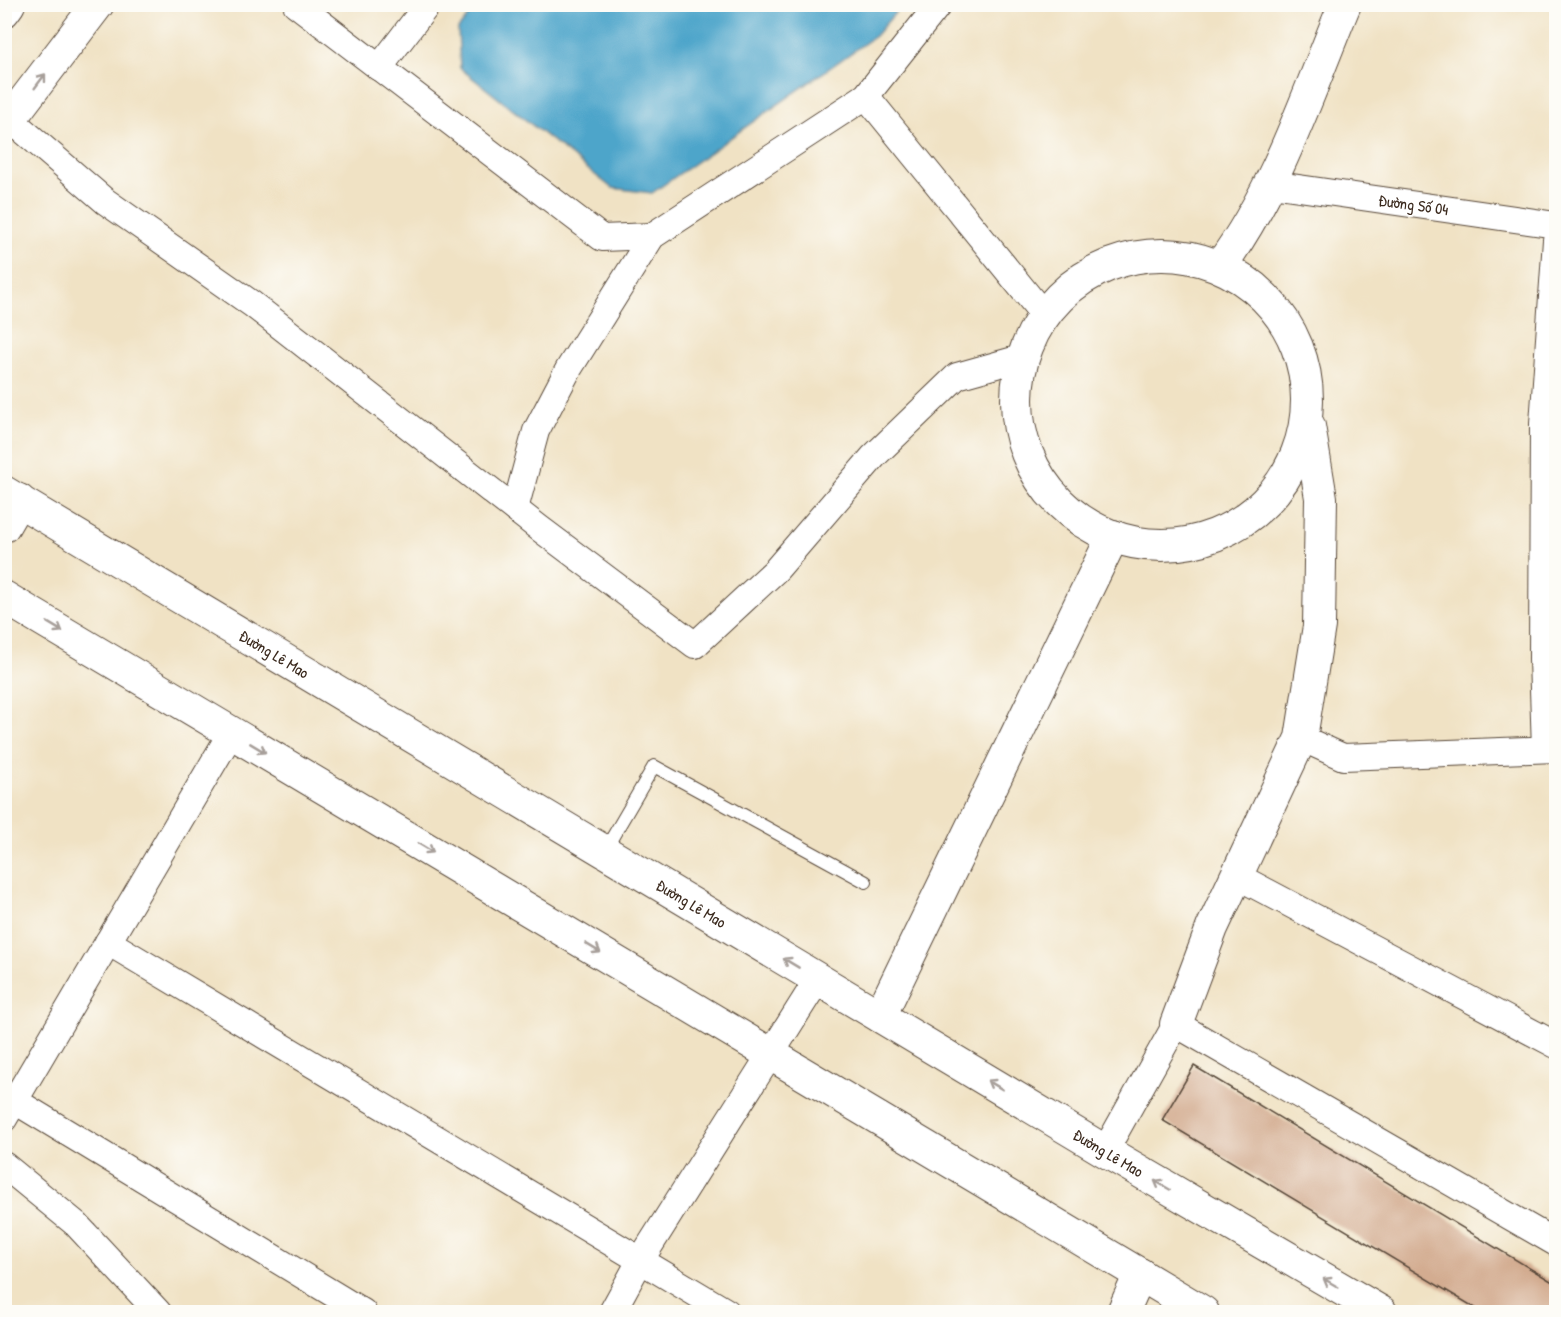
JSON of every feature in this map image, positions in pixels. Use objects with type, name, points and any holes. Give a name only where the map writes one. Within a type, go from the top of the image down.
[{"type":"street","points":[[4,11],[9,4]]},
{"type":"street","points":[[98,4],[7,120],[105,201],[252,304],[694,645],[776,570],[874,456],[957,376],[1021,358]]},
{"type":"street","points":[[296,4],[602,238],[652,236]]},
{"type":"street","points":[[379,68],[428,4]]},
{"type":"street","points":[[515,509],[536,431],[568,370],[652,236],[866,96],[939,4]]},
{"type":"street","points":[[1221,265],[1245,231],[1271,184],[1346,4]]},
{"type":"street","points":[[866,96],[1043,314]]},
{"type":"street","name":"Đường Số 04","points":[[1271,184],[1557,225]]},
{"type":"street","points":[[1301,738],[1343,757],[1551,749],[1542,659],[1543,424],[1557,240]]},
{"type":"street","points":[[1105,1151],[1176,1024],[1212,928],[1301,738],[1319,626],[1321,498],[1307,416],[1305,370],[1289,326],[1260,290],[1221,265],[1172,253],[1123,258],[1079,279],[1043,314],[1021,358],[1016,408],[1026,457],[1053,499],[1092,529],[1139,545],[1188,544],[1232,528],[1268,500],[1275,490],[1294,461],[1307,416]]},
{"type":"street","name":"Đường Lê Mao","points":[[9,506],[604,851],[1105,1151],[1381,1312]]},
{"type":"street","points":[[880,1016],[1113,536]]},
{"type":"street","points":[[4,597],[1203,1312]]},
{"type":"street","points":[[231,733],[10,1110],[363,1312]]},
{"type":"street","points":[[1237,876],[1557,1045]]},
{"type":"street","points":[[108,942],[726,1312]]},
{"type":"street","points":[[612,1312],[640,1261],[818,979]]},
{"type":"street","points":[[1176,1024],[1557,1243]]},
{"type":"street","points":[[4,1165],[76,1224],[158,1312]]},
{"type":"street","points":[[1123,1312],[1140,1274]]},
{"type":"lane","points":[[604,851],[654,766],[866,882]]},
{"type":"water","points":[[478,4],[902,5],[875,36],[652,193],[612,188],[460,68],[458,29]]},
{"type":"building","points":[[1194,1066],[1556,1284],[1556,1312],[1482,1312],[1162,1120]]}]
